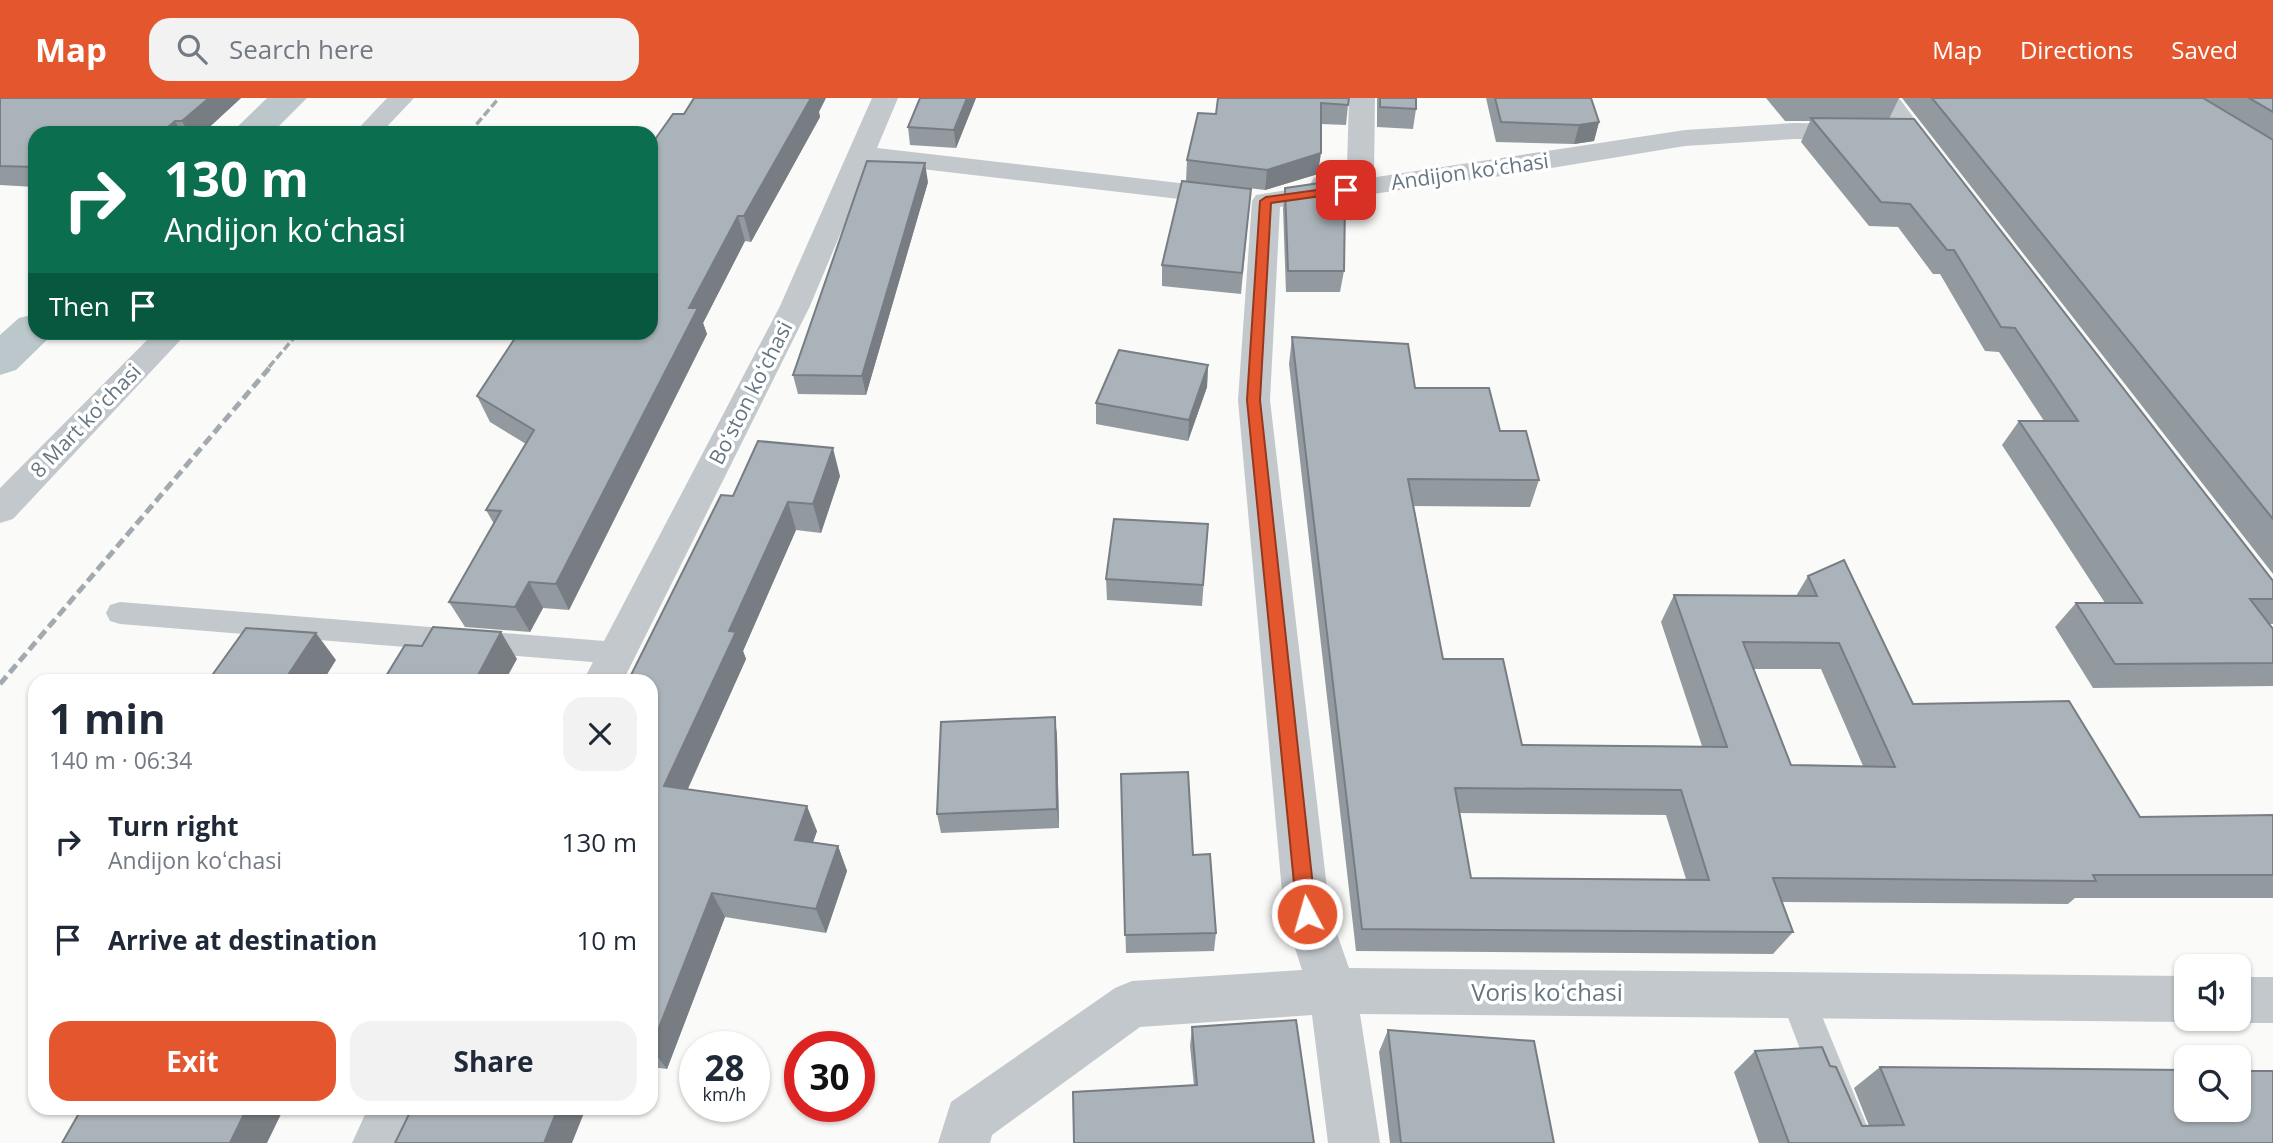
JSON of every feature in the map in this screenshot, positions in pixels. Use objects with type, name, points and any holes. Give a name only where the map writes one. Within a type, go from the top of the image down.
[{"type":"street","points":[[374,126],[401,98]]},
{"type":"street","name":"Boʻston koʻchasi","points":[[610,667],[795,306],[885,98]]},
{"type":"street","points":[[860,154],[1266,201],[1360,173],[1362,98]]},
{"type":"street","points":[[1886,98],[1953,187]]},
{"type":"street","name":"Andijon koʻchasi","points":[[1266,201],[1508,167],[1685,138],[1794,131],[1911,132]]},
{"type":"street","points":[[1266,201],[1254,400],[1307,914],[1333,991],[1354,1143]]},
{"type":"street","name":"8 Mart koʻchasi","points":[[0,510],[165,340]]},
{"type":"street","name":"Voris koʻchasi","points":[[964,1143],[969,1120],[1132,1004],[1333,991],[2174,999]]},
{"type":"street","points":[[2251,1000],[2273,1000]]},
{"type":"street","points":[[378,1143],[392,1115]]},
{"type":"lane","points":[[120,613],[610,667]]},
{"type":"lane","points":[[1796,994],[1855,1143]]},
{"type":"building","points":[[0,98],[209,98],[182,121],[175,121],[169,126],[28,126],[28,167],[0,166]]},
{"type":"building","points":[[694,98],[811,98],[744,216],[738,216],[689,308],[698,308],[556,584],[529,582],[515,607],[449,602],[501,511],[486,510],[534,430],[477,396],[514,340],[658,340],[658,135],[673,114],[684,114]]},
{"type":"building","points":[[920,98],[967,98],[954,130],[908,127]]},
{"type":"building","points":[[1218,98],[1349,98],[1348,105],[1321,103],[1321,153],[1267,170],[1187,160],[1198,113],[1216,114]]},
{"type":"building","points":[[1380,98],[1416,98],[1416,109],[1380,107]]},
{"type":"building","points":[[1495,98],[1591,98],[1599,122],[1579,125],[1501,122]]},
{"type":"building","points":[[1932,98],[2203,98],[2273,140],[2273,519]]},
{"type":"building","points":[[2249,98],[2273,98],[2273,112]]},
{"type":"building","points":[[1811,118],[1914,119],[2273,581],[2273,599],[2250,599],[2273,629],[2273,663],[2115,664],[2076,603],[2142,603],[2019,421],[2078,421],[2015,328],[2001,327],[1954,250],[1947,250],[1910,204],[1881,202]]},
{"type":"building","points":[[867,161],[925,163],[862,376],[793,375]]},
{"type":"building","points":[[1182,181],[1251,189],[1242,273],[1162,265]]},
{"type":"building","points":[[1320,183],[1320,200],[1345,202],[1344,271],[1288,271],[1285,188]]},
{"type":"building","points":[[1292,337],[1408,344],[1415,388],[1489,388],[1500,431],[1526,431],[1539,480],[1408,479],[1443,659],[1503,659],[1522,745],[1727,747],[1674,595],[1817,596],[1808,576],[1844,560],[1913,704],[2069,701],[2140,817],[2273,815],[2273,875],[2093,875],[2096,881],[1773,878],[1793,932],[1362,929]],"holes":[[[1743,642],[1839,643],[1895,767],[1791,765]],[[1455,788],[1681,790],[1709,880],[1471,878]]]},
{"type":"building","points":[[1119,350],[1208,365],[1189,420],[1096,403]]},
{"type":"building","points":[[758,441],[833,448],[813,504],[788,502],[729,631],[736,632],[664,786],[807,806],[795,840],[838,846],[816,909],[712,893],[658,1030],[658,674],[632,674],[721,495],[733,496]]},
{"type":"building","points":[[1114,519],[1208,524],[1203,585],[1106,579]]},
{"type":"building","points":[[433,627],[501,632],[479,674],[387,674],[405,645],[422,646]]},
{"type":"building","points":[[246,628],[316,633],[289,674],[213,674]]},
{"type":"building","points":[[1055,717],[1057,809],[937,814],[941,722]]},
{"type":"building","points":[[1188,772],[1193,855],[1210,854],[1216,933],[1125,935],[1121,774]]},
{"type":"building","points":[[1296,1020],[1314,1143],[1074,1143],[1073,1092],[1197,1085],[1192,1027]]},
{"type":"building","points":[[1388,1030],[1534,1041],[1554,1143],[1401,1143]]},
{"type":"building","points":[[1822,1047],[1830,1066],[1836,1067],[1862,1126],[1904,1125],[1880,1067],[2174,1070],[2174,1122],[2251,1122],[2251,1071],[2273,1071],[2273,1143],[1789,1143],[1755,1051]]},
{"type":"building","points":[[78,1115],[244,1115],[230,1143],[62,1143]]},
{"type":"building","points":[[409,1115],[555,1115],[544,1143],[395,1143]]},
{"type":"waterway","points":[[258,126],[289,98]]},
{"type":"waterway","points":[[0,360],[28,334]]},
{"type":"railway","points":[[475,126],[499,98]]},
{"type":"railway","points":[[269,367],[292,340]]},
{"type":"railway","points":[[0,684],[271,366]]},
{"type":"route","points":[[1307,914],[1254,400],[1266,201],[1346,190]]}]
